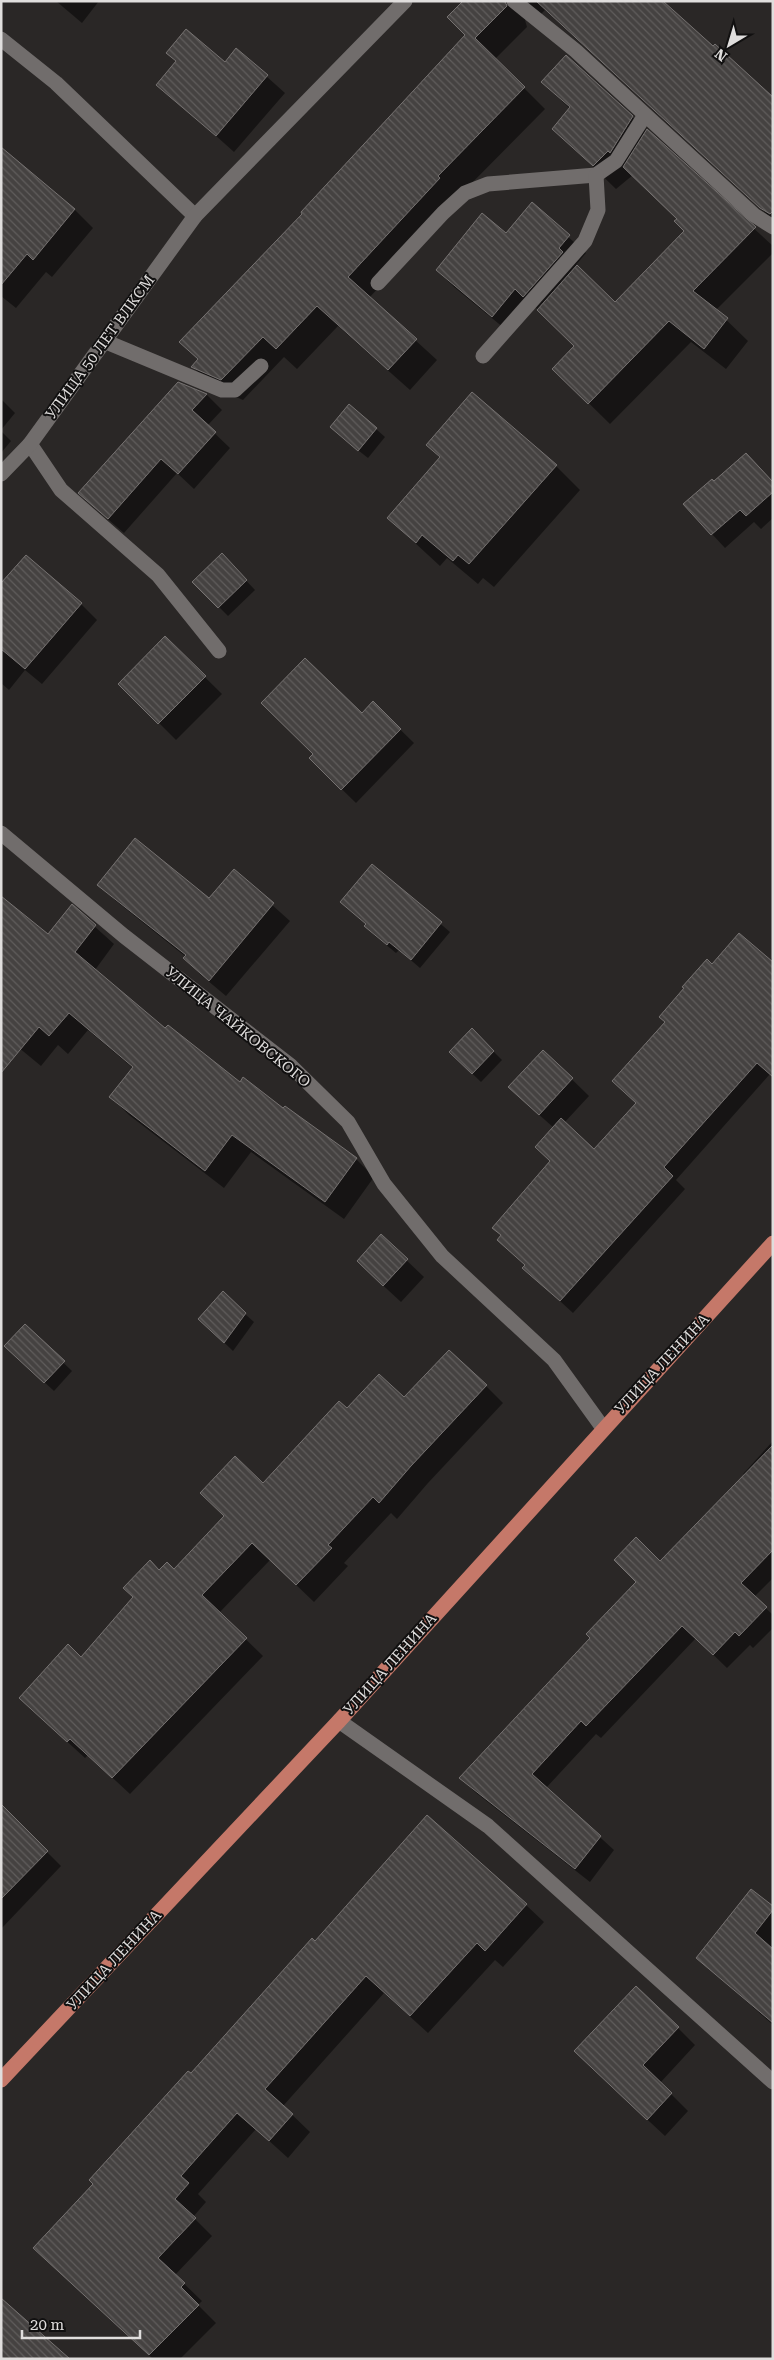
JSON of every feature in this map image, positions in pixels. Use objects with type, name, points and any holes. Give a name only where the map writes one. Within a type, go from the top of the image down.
[{"type":"main road","name":"УЛИЦА ЛЕНИНА","points":[[1,2080],[339,1721],[603,1428],[773,1243]]},
{"type":"street","name":"УЛИЦА 50 ЛЕТ ВЛКСМ","points":[[1,474],[30,444],[195,216],[405,1]]},
{"type":"street","points":[[514,1],[576,51],[754,215],[773,227]]},
{"type":"street","points":[[1,39],[56,83],[195,216]]},
{"type":"street","points":[[378,283],[443,213],[465,193],[488,184],[596,175],[616,160],[645,115]]},
{"type":"street","points":[[483,356],[585,242],[598,210],[596,175]]},
{"type":"street","points":[[104,341],[222,390],[235,390],[261,366]]},
{"type":"street","points":[[30,444],[61,490],[158,575],[219,651]]},
{"type":"street","name":"УЛИЦА ЧАЙКОВСКОГО","points":[[1,833],[124,936],[291,1066],[348,1122],[384,1184],[442,1256],[554,1360],[603,1428]]},
{"type":"street","points":[[339,1721],[488,1826],[773,2082]]},
{"type":"building","points":[[463,1],[505,1],[507,6],[475,38],[525,87],[438,176],[440,178],[348,277],[417,339],[388,370],[317,306],[276,349],[263,337],[221,380],[191,367],[198,359],[179,342],[302,214],[301,212],[465,35],[447,17]]},
{"type":"building","points":[[536,1],[663,1],[713,46],[715,44],[773,97],[773,211],[770,214],[760,208]]},
{"type":"building","points":[[186,29],[225,62],[236,48],[268,75],[216,136],[156,85],[176,61],[166,53]]},
{"type":"building","points":[[566,55],[633,116],[610,153],[608,151],[593,166],[552,129],[570,107],[541,82]]},
{"type":"building","points":[[647,129],[756,227],[693,291],[728,318],[704,349],[669,321],[588,404],[552,369],[574,346],[537,310],[577,265],[615,302],[684,231],[674,221],[677,219],[623,167]]},
{"type":"building","points":[[1,147],[75,209],[33,260],[27,254],[1,285]]},
{"type":"building","points":[[532,202],[570,235],[559,248],[563,252],[523,297],[515,289],[492,317],[436,270],[482,213],[506,233]]},
{"type":"building","points":[[178,382],[207,394],[192,410],[216,432],[178,474],[161,459],[108,519],[78,493]]},
{"type":"building","points":[[472,392],[557,465],[469,564],[458,555],[453,561],[422,535],[416,543],[387,518],[440,457],[426,445]]},
{"type":"building","points":[[349,404],[377,428],[358,451],[330,427]]},
{"type":"building","points":[[746,453],[773,482],[773,492],[746,516],[740,510],[711,535],[683,504],[712,479],[714,481]]},
{"type":"building","points":[[222,553],[247,580],[218,608],[192,582]]},
{"type":"building","points":[[26,555],[82,603],[25,669],[1,649],[1,583]]},
{"type":"building","points":[[165,636],[206,676],[158,724],[118,684]]},
{"type":"building","points":[[305,658],[362,713],[373,701],[401,729],[341,790],[309,758],[313,754],[261,703]]},
{"type":"building","points":[[135,838],[209,898],[234,869],[274,903],[209,981],[183,958],[186,955],[97,885]]},
{"type":"building","points":[[372,864],[442,922],[411,960],[389,942],[387,945],[364,926],[366,924],[340,902]]},
{"type":"building","points":[[1,896],[48,934],[72,904],[96,925],[75,952],[165,1028],[168,1025],[240,1082],[243,1077],[283,1108],[285,1106],[357,1158],[325,1202],[232,1135],[205,1171],[109,1097],[133,1067],[69,1013],[49,1036],[39,1027],[1,1073]]},
{"type":"building","points":[[739,933],[773,962],[773,1077],[757,1063],[664,1167],[673,1176],[560,1301],[522,1268],[525,1265],[497,1240],[501,1235],[492,1228],[550,1161],[535,1147],[561,1118],[594,1149],[636,1103],[612,1081],[665,1022],[659,1017],[684,988],[682,987],[707,959],[712,964]]},
{"type":"building","points":[[472,1028],[494,1051],[472,1074],[449,1052]]},
{"type":"building","points":[[543,1050],[573,1078],[539,1115],[508,1087]]},
{"type":"building","points":[[381,1234],[408,1259],[383,1286],[357,1261]]},
{"type":"building","points":[[223,1291],[246,1313],[224,1343],[198,1319]]},
{"type":"building","points":[[25,1324],[65,1361],[44,1383],[4,1346]]},
{"type":"building","points":[[449,1350],[487,1385],[379,1503],[373,1497],[328,1545],[332,1548],[296,1585],[252,1543],[202,1595],[247,1638],[112,1778],[70,1739],[67,1742],[19,1698],[68,1644],[81,1657],[133,1597],[123,1588],[150,1560],[159,1570],[167,1562],[174,1569],[224,1516],[200,1493],[235,1456],[263,1483],[339,1401],[347,1408],[379,1374],[404,1397]]},
{"type":"building","points":[[773,1445],[773,1550],[741,1583],[767,1607],[739,1636],[735,1632],[713,1655],[682,1626],[586,1726],[581,1721],[532,1774],[601,1836],[575,1869],[459,1778],[590,1638],[586,1634],[636,1582],[614,1560],[636,1537],[660,1561]]},
{"type":"building","points":[[1,1804],[48,1851],[1,1899]]},
{"type":"building","points":[[427,1815],[527,1904],[485,1951],[477,1943],[410,2016],[366,1976],[265,2089],[293,2114],[269,2141],[237,2113],[181,2176],[189,2183],[175,2199],[196,2218],[158,2258],[185,2283],[181,2287],[199,2305],[149,2355],[33,2248],[93,2184],[89,2180],[188,2071],[191,2073],[312,1938],[315,1941]]},
{"type":"building","points":[[751,1889],[773,1906],[773,1910],[755,1933],[773,1949],[773,2023],[696,1958]]},
{"type":"building","points":[[636,1986],[679,2027],[643,2065],[672,2093],[647,2120],[574,2051]]},
{"type":"building","points":[[1,2298],[70,2359],[1,2359]]}]
